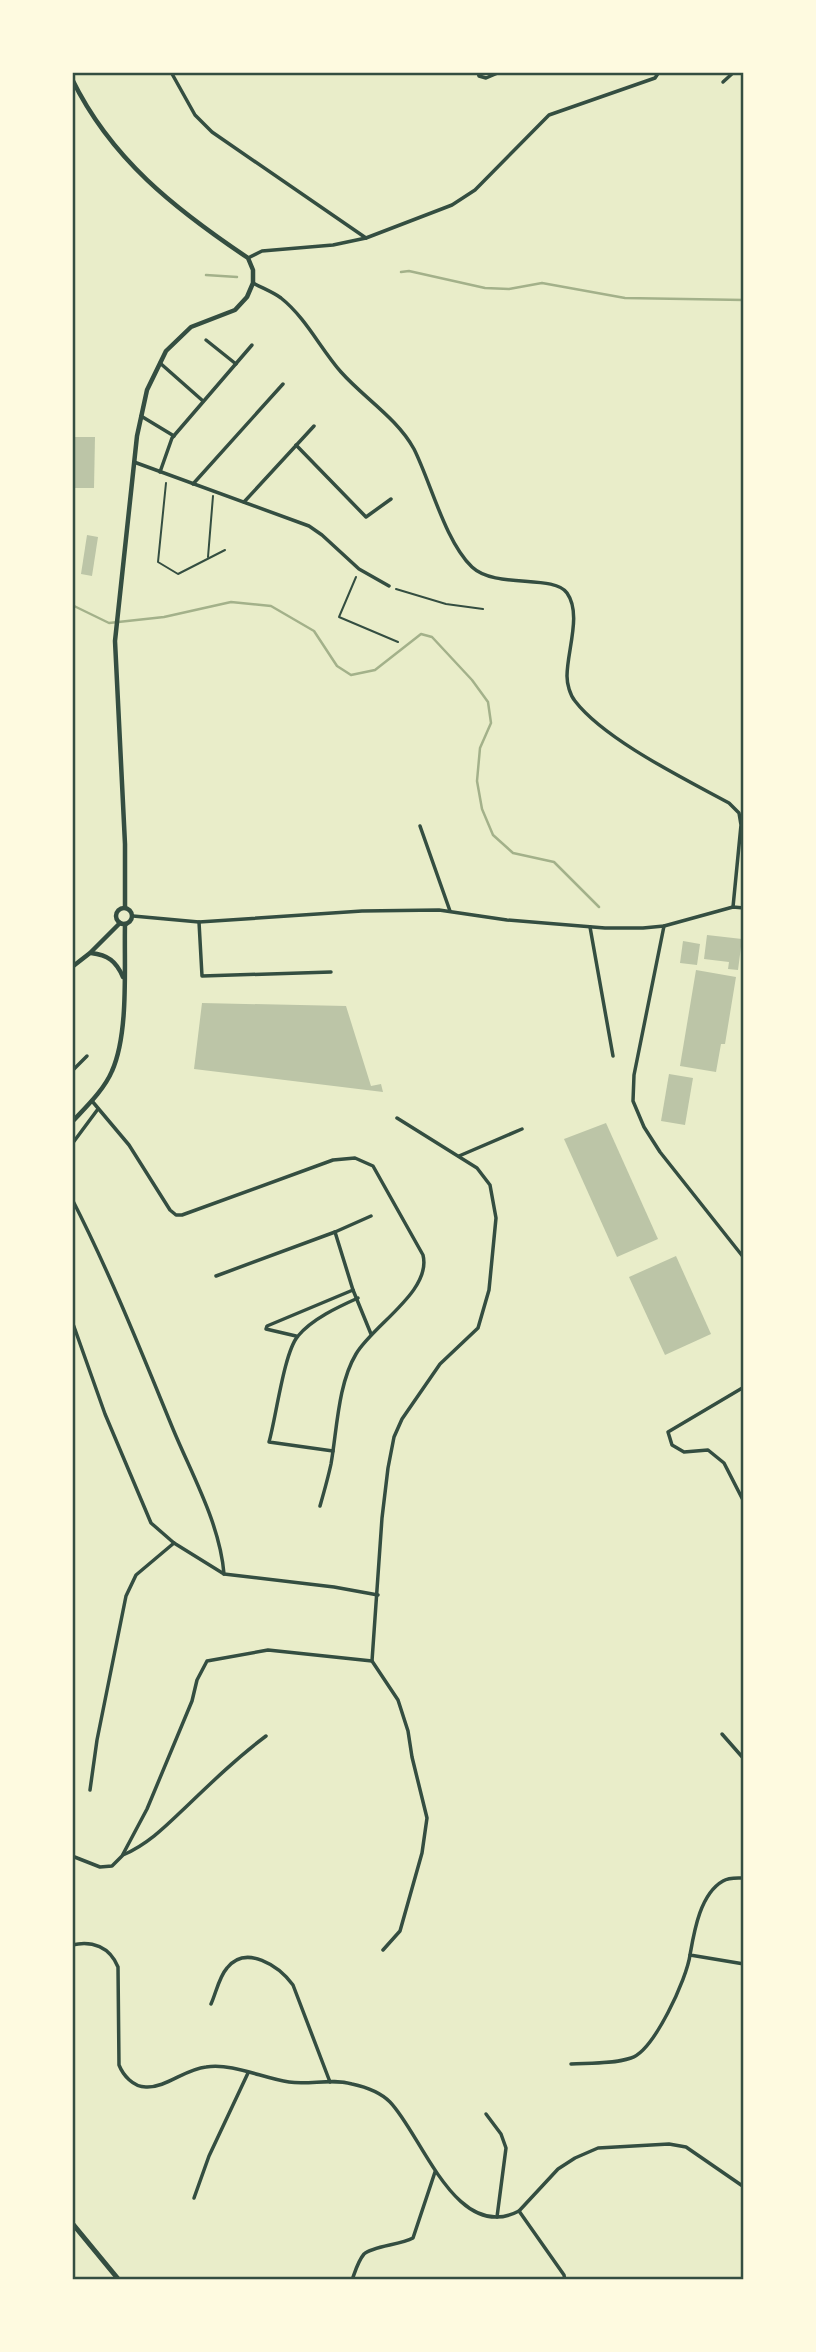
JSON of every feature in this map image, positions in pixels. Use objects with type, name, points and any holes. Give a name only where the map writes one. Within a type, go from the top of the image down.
[{"type":"main road","points":[[72,2223],[120,2280]]},
{"type":"street","points":[[171,72],[195,114],[212,132],[366,238]]},
{"type":"street","points":[[478,72],[479,76],[486,78],[500,72]]},
{"type":"street","points":[[248,258],[262,251],[332,245],[366,238],[452,205],[475,190],[549,115],[655,78],[659,72]]},
{"type":"street","points":[[723,82],[734,72]]},
{"type":"street","points":[[72,79],[88,111],[118,151],[155,189],[248,258],[253,270],[253,283],[247,297],[235,310],[191,327],[166,351],[147,390],[134,462],[117,628],[125,907]]},
{"type":"street","points":[[253,283],[280,298],[299,315],[341,372],[400,429],[414,449],[452,538],[473,568],[488,576],[516,582],[552,583],[566,590],[572,603],[567,677],[573,700],[619,740],[729,803],[739,813],[741,825],[733,907]]},
{"type":"street","points":[[191,327],[198,333]]},
{"type":"street","points":[[206,340],[236,364]]},
{"type":"street","points":[[160,472],[174,436],[252,345]]},
{"type":"street","points":[[160,363],[203,401]]},
{"type":"street","points":[[193,484],[282,384]]},
{"type":"street","points":[[142,416],[174,436]]},
{"type":"street","points":[[243,503],[314,426]]},
{"type":"street","points":[[296,445],[366,517],[391,499]]},
{"type":"street","points":[[134,462],[309,526],[359,569],[389,586]]},
{"type":"street","points":[[420,826],[450,911]]},
{"type":"street","points":[[125,907],[133,916]]},
{"type":"street","points":[[72,1122],[92,1101],[112,1072],[121,1040],[124,980],[122,924],[116,913],[125,907]]},
{"type":"street","points":[[133,916],[199,922],[362,911],[450,911],[507,920],[590,927],[664,926],[733,907],[744,908]]},
{"type":"street","points":[[72,967],[122,924],[130,922],[133,916]]},
{"type":"street","points":[[199,922],[202,976],[331,972]]},
{"type":"street","points":[[664,926],[634,1075],[633,1101],[644,1127],[660,1152],[744,1258]]},
{"type":"street","points":[[590,927],[613,1056]]},
{"type":"street","points":[[90,953],[104,954],[112,960],[124,980]]},
{"type":"street","points":[[72,1072],[87,1056]]},
{"type":"street","points":[[92,1101],[129,1145],[170,1210],[176,1215],[182,1216],[333,1160],[355,1158],[373,1166],[423,1255],[425,1264],[420,1281],[355,1355],[320,1506]]},
{"type":"street","points":[[72,1144],[98,1109]]},
{"type":"street","points":[[383,1950],[400,1930],[422,1853],[427,1818],[408,1731],[398,1700],[372,1661],[382,1518],[394,1437],[402,1419],[440,1364],[478,1328],[489,1290],[496,1217],[490,1185],[477,1168],[397,1118]]},
{"type":"street","points":[[459,1156],[523,1129]]},
{"type":"street","points":[[72,1199],[129,1320],[197,1484],[223,1554],[224,1574]]},
{"type":"street","points":[[216,1276],[371,1216]]},
{"type":"street","points":[[335,1232],[371,1334]]},
{"type":"street","points":[[297,1337],[266,1329],[267,1326],[354,1290]]},
{"type":"street","points":[[333,1451],[269,1442],[290,1353],[297,1337],[339,1306],[358,1298]]},
{"type":"street","points":[[72,1321],[105,1415],[151,1523],[174,1543],[224,1574],[378,1595]]},
{"type":"street","points":[[744,1387],[668,1432],[672,1445],[684,1452],[708,1450],[724,1463],[744,1502]]},
{"type":"street","points":[[90,1790],[97,1740],[126,1596],[136,1575],[174,1543]]},
{"type":"street","points":[[72,1856],[100,1867],[112,1866],[122,1856],[148,1809],[192,1701],[197,1680],[207,1661],[268,1650],[372,1661]]},
{"type":"street","points":[[722,1734],[744,1759]]},
{"type":"street","points":[[122,1856],[164,1829],[242,1754],[266,1736]]},
{"type":"street","points":[[571,2064],[621,2060],[640,2054],[680,1992],[689,1967],[696,1923],[704,1904],[721,1881],[744,1878]]},
{"type":"street","points":[[72,1945],[83,1942],[96,1945],[108,1951],[114,1958],[118,1967],[119,2064],[123,2074],[133,2082],[145,2087],[153,2086],[206,2067],[223,2066],[289,2082],[349,2083],[374,2090],[391,2103],[435,2172],[454,2194],[476,2213],[486,2217],[510,2216],[519,2211],[558,2169],[598,2148],[670,2144],[686,2147],[744,2186]]},
{"type":"street","points":[[690,1955],[744,1964]]},
{"type":"street","points":[[211,2004],[225,1969],[234,1961],[244,1958],[259,1959],[274,1966],[285,1974],[293,1985],[330,2082]]},
{"type":"street","points":[[194,2198],[209,2156],[248,2073]]},
{"type":"street","points":[[486,2114],[501,2134],[506,2148],[497,2217]]},
{"type":"street","points":[[352,2280],[363,2256],[370,2250],[403,2244],[413,2238],[435,2172]]},
{"type":"street","points":[[519,2211],[565,2280]]},
{"type":"path","points":[[167,475],[159,562],[178,574],[225,550]]},
{"type":"path","points":[[208,559],[213,492]]},
{"type":"path","points":[[359,569],[339,617],[398,642]]},
{"type":"path","points":[[389,586],[446,604],[483,609]]},
{"type":"building","points":[[72,437],[95,437],[94,488],[72,488]]},
{"type":"building","points":[[87,535],[98,537],[92,576],[81,574]]},
{"type":"building","points":[[707,935],[742,939],[738,970],[728,969],[729,962],[704,959]]},
{"type":"building","points":[[683,941],[700,944],[697,965],[680,963]]},
{"type":"building","points":[[696,970],[736,977],[725,1044],[721,1044],[716,1072],[680,1066]]},
{"type":"building","points":[[202,1003],[346,1006],[371,1086],[381,1084],[383,1092],[194,1069]]},
{"type":"building","points":[[669,1074],[693,1078],[685,1125],[661,1121]]},
{"type":"building","points":[[606,1123],[658,1239],[617,1257],[564,1139]]},
{"type":"building","points":[[676,1256],[711,1334],[665,1355],[629,1277]]},
{"type":"waterway","points":[[401,272],[409,271],[485,288],[509,289],[542,283],[625,298],[744,300]]},
{"type":"waterway","points":[[206,275],[237,277]]},
{"type":"waterway","points":[[72,605],[109,623],[164,617],[231,602],[271,606],[314,631],[337,666],[351,675],[375,670],[421,634],[432,637],[472,680],[488,702],[491,723],[480,748],[477,781],[482,809],[493,835],[513,853],[554,862],[599,907]]}]
